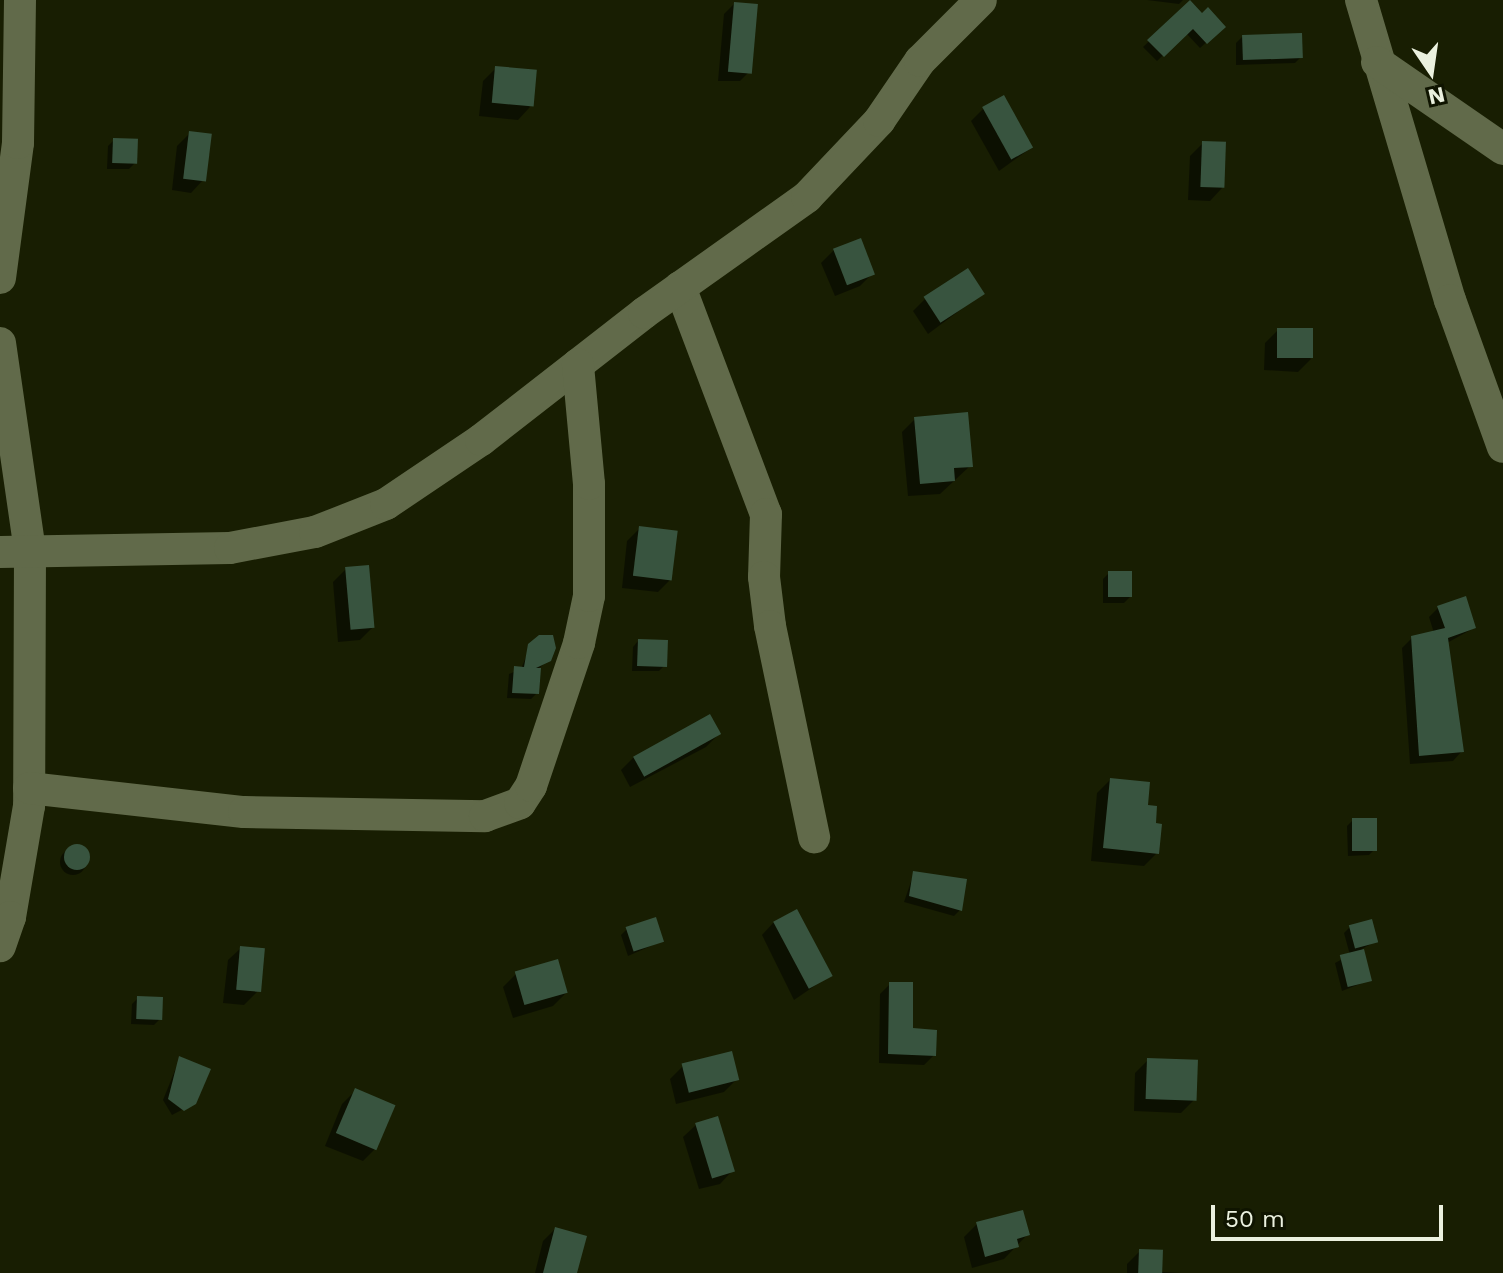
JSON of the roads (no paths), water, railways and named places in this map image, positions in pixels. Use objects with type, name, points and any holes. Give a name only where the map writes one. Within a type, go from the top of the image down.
[{"type":"street","points":[[0,278],[18,143],[20,0]]},
{"type":"street","points":[[15,552],[230,548],[315,532],[386,504],[426,479],[680,287],[764,231],[844,162],[920,61],[981,0]]},
{"type":"street","points":[[1361,0],[1450,300],[1503,447]]},
{"type":"street","points":[[1377,62],[1503,149]]},
{"type":"street","points":[[680,287],[766,514],[764,577],[770,626],[814,837]]},
{"type":"street","points":[[0,343],[29,788],[10,917],[0,946]]},
{"type":"street","points":[[29,788],[244,812],[485,816],[520,803],[531,786],[579,643],[589,596],[589,484],[578,365]]}]
